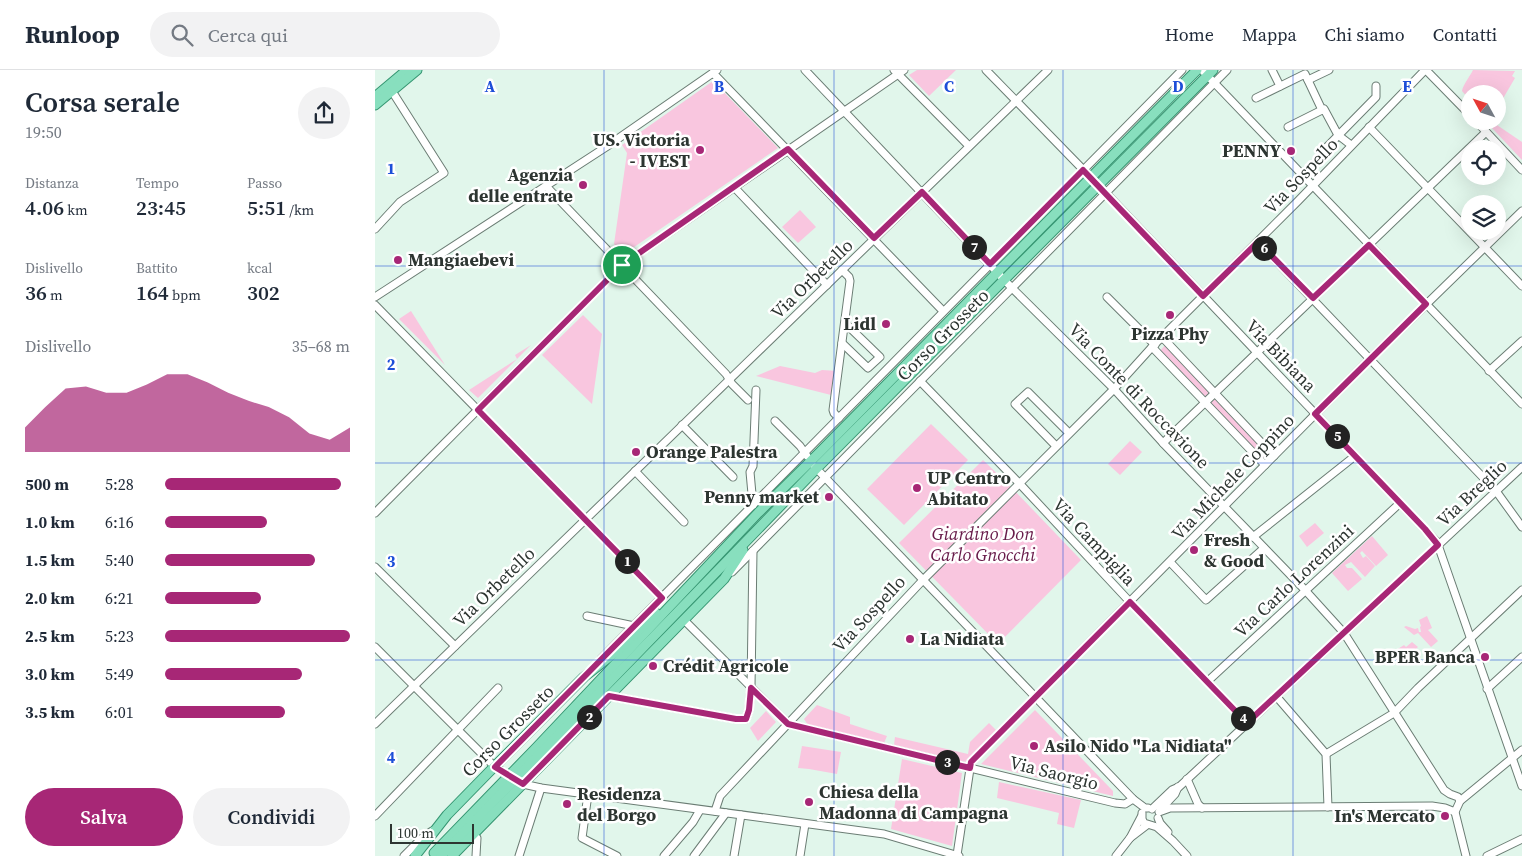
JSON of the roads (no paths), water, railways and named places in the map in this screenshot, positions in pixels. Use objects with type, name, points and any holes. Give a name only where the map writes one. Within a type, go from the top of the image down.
[{"type":"main road","points":[[376,101],[407,70]]},
{"type":"main road","points":[[390,88],[417,70]]},
{"type":"main road","name":"Corso Grosseto","points":[[516,780],[755,531],[814,465],[998,272],[1197,70]]},
{"type":"main road","name":"Corso Grosseto","points":[[415,856],[434,830],[584,677],[617,651],[740,528],[814,465],[1099,185],[1207,72]]},
{"type":"main road","name":"Corso Grosseto","points":[[452,856],[475,834],[516,780],[756,515]]},
{"type":"main road","name":"Corso Grosseto","points":[[516,780],[533,773],[724,579],[755,531]]},
{"type":"main road","points":[[438,854],[516,780]]},
{"type":"street","name":"Via Conte di Roccavione","points":[[805,70],[1012,288],[1114,389],[1163,444],[1305,590],[1344,633],[1444,790],[1458,797],[1461,801]]},
{"type":"street","name":"Via Bibiana","points":[[986,70],[1106,192],[1438,545],[1522,786]]},
{"type":"street","name":"Via Orbetello","points":[[375,724],[1048,70]]},
{"type":"street","name":"Corso Grosseto","points":[[584,677],[1181,70]]},
{"type":"street","name":"Corso Grosseto","points":[[724,579],[1227,70]]},
{"type":"street","points":[[1272,70],[1280,86]]},
{"type":"street","points":[[1256,98],[1305,75],[1329,70]]},
{"type":"street","points":[[1426,70],[1461,107]]},
{"type":"street","name":"Via Sospello","points":[[715,811],[721,796],[923,580],[1114,389],[1162,337],[1426,70]]},
{"type":"street","points":[[375,297],[546,186],[715,71],[943,311]]},
{"type":"street","points":[[375,513],[622,265],[844,112],[899,71],[969,146]]},
{"type":"street","points":[[1207,72],[1215,83],[1522,404]]},
{"type":"street","points":[[1305,75],[1322,110],[1324,109],[1339,135],[1351,145]]},
{"type":"street","points":[[1321,153],[1376,97],[1376,86]]},
{"type":"street","points":[[375,227],[400,202],[444,173],[390,88]]},
{"type":"street","points":[[1288,126],[1322,110]]},
{"type":"street","points":[[1369,126],[1522,286]]},
{"type":"street","points":[[1163,444],[1486,132],[1522,170]]},
{"type":"street","points":[[546,186],[727,374],[729,379],[748,400]]},
{"type":"street","points":[[734,187],[827,285]]},
{"type":"street","name":"Via Michele Coppino","points":[[970,768],[971,762],[1315,414],[1522,211]]},
{"type":"street","points":[[1258,242],[1496,491],[1522,527]]},
{"type":"street","points":[[839,418],[833,411],[850,280],[842,270]]},
{"type":"street","points":[[1107,297],[1265,465]]},
{"type":"street","points":[[375,305],[662,598]]},
{"type":"street","points":[[842,343],[868,368],[880,356],[845,323]]},
{"type":"street","points":[[1162,337],[1274,456]]},
{"type":"street","points":[[1489,371],[1522,341]]},
{"type":"street","name":"Via Campiglia","points":[[920,381],[1247,723]]},
{"type":"street","points":[[753,505],[750,472],[753,466],[756,390]]},
{"type":"street","points":[[1056,446],[1015,404],[1027,392],[1069,433]]},
{"type":"street","points":[[775,421],[805,452],[825,478],[1133,799],[1145,808],[1155,812],[1160,823],[1170,834],[1173,841]]},
{"type":"street","points":[[682,425],[733,477]]},
{"type":"street","points":[[1253,537],[1355,456]]},
{"type":"street","name":"Via Breglio","points":[[1155,812],[1175,794],[1187,779],[1522,467]]},
{"type":"street","points":[[635,471],[683,522]]},
{"type":"street","name":"Via Carlo Lorenzini","points":[[1208,681],[1400,503]]},
{"type":"street","points":[[1170,562],[1205,600],[1263,548]]},
{"type":"street","points":[[609,696],[736,719],[746,719],[749,710],[751,688],[753,550]]},
{"type":"street","points":[[375,567],[455,646]]},
{"type":"street","points":[[1326,754],[1394,713],[1522,590]]},
{"type":"street","points":[[587,616],[634,626]]},
{"type":"street","points":[[684,620],[788,724]]},
{"type":"street","points":[[375,647],[495,767],[516,780],[541,788],[884,834],[958,856],[970,768]]},
{"type":"street","points":[[1487,688],[1522,657]]},
{"type":"street","points":[[617,687],[619,692],[630,700]]},
{"type":"street","points":[[375,816],[498,688]]},
{"type":"street","points":[[1276,696],[1326,754],[1328,807]]},
{"type":"street","name":"Via Saorgio","points":[[788,724],[1115,803],[1125,804],[1133,799]]},
{"type":"street","points":[[1466,856],[1455,812],[1461,801],[1522,750]]},
{"type":"street","points":[[533,773],[541,788]]},
{"type":"street","points":[[1187,779],[1198,804],[1202,808]]},
{"type":"street","points":[[519,856],[541,788]]},
{"type":"street","points":[[588,794],[582,838],[617,856]]},
{"type":"street","points":[[1133,799],[1142,815],[1143,822],[1157,827],[1187,856]]},
{"type":"street","points":[[1116,856],[1130,838],[1142,815],[1167,808],[1432,806],[1455,812]]},
{"type":"street","points":[[664,856],[693,822],[700,810]]},
{"type":"street","points":[[1130,838],[1156,822],[1155,812]]},
{"type":"street","points":[[693,856],[726,813]]},
{"type":"street","points":[[734,856],[741,815]]},
{"type":"street","points":[[800,856],[805,824]]},
{"type":"street","name":"Corso Grosseto","points":[[405,856],[421,838],[434,830]]},
{"type":"street","points":[[475,834],[477,838],[476,856]]},
{"type":"street","points":[[1487,856],[1522,839]]},
{"type":"place","name":"US. Victoria - IVEST","points":[[700,150]]},
{"type":"place","name":"PENNY","points":[[1291,151]]},
{"type":"place","name":"Agenzia delle entrate","points":[[583,185]]},
{"type":"place","name":"Mangiaebevi","points":[[398,260]]},
{"type":"place","name":"Pizza Phy","points":[[1170,315]]},
{"type":"place","name":"Lidl","points":[[886,324]]},
{"type":"place","name":"Orange Palestra","points":[[636,452]]},
{"type":"place","name":"UP Centro Abitato","points":[[917,488]]},
{"type":"place","name":"Penny market","points":[[829,497]]},
{"type":"place","name":"Fresh & Good","points":[[1194,550]]},
{"type":"place","name":"La Nidiata","points":[[910,639]]},
{"type":"place","name":"BPER Banca","points":[[1485,657]]},
{"type":"place","name":"Crédit Agricole","points":[[653,666]]},
{"type":"place","name":"Asilo Nido \"La Nidiata\"","points":[[1034,746]]},
{"type":"place","name":"Chiesa della Madonna di Campagna","points":[[809,802]]},
{"type":"place","name":"Residenza del Borgo","points":[[567,804]]},
{"type":"place","name":"In's Mercato","points":[[1445,816]]},
{"type":"park label","name":"Giardino Don Carlo Gnocchi","points":[[983,544]]}]
